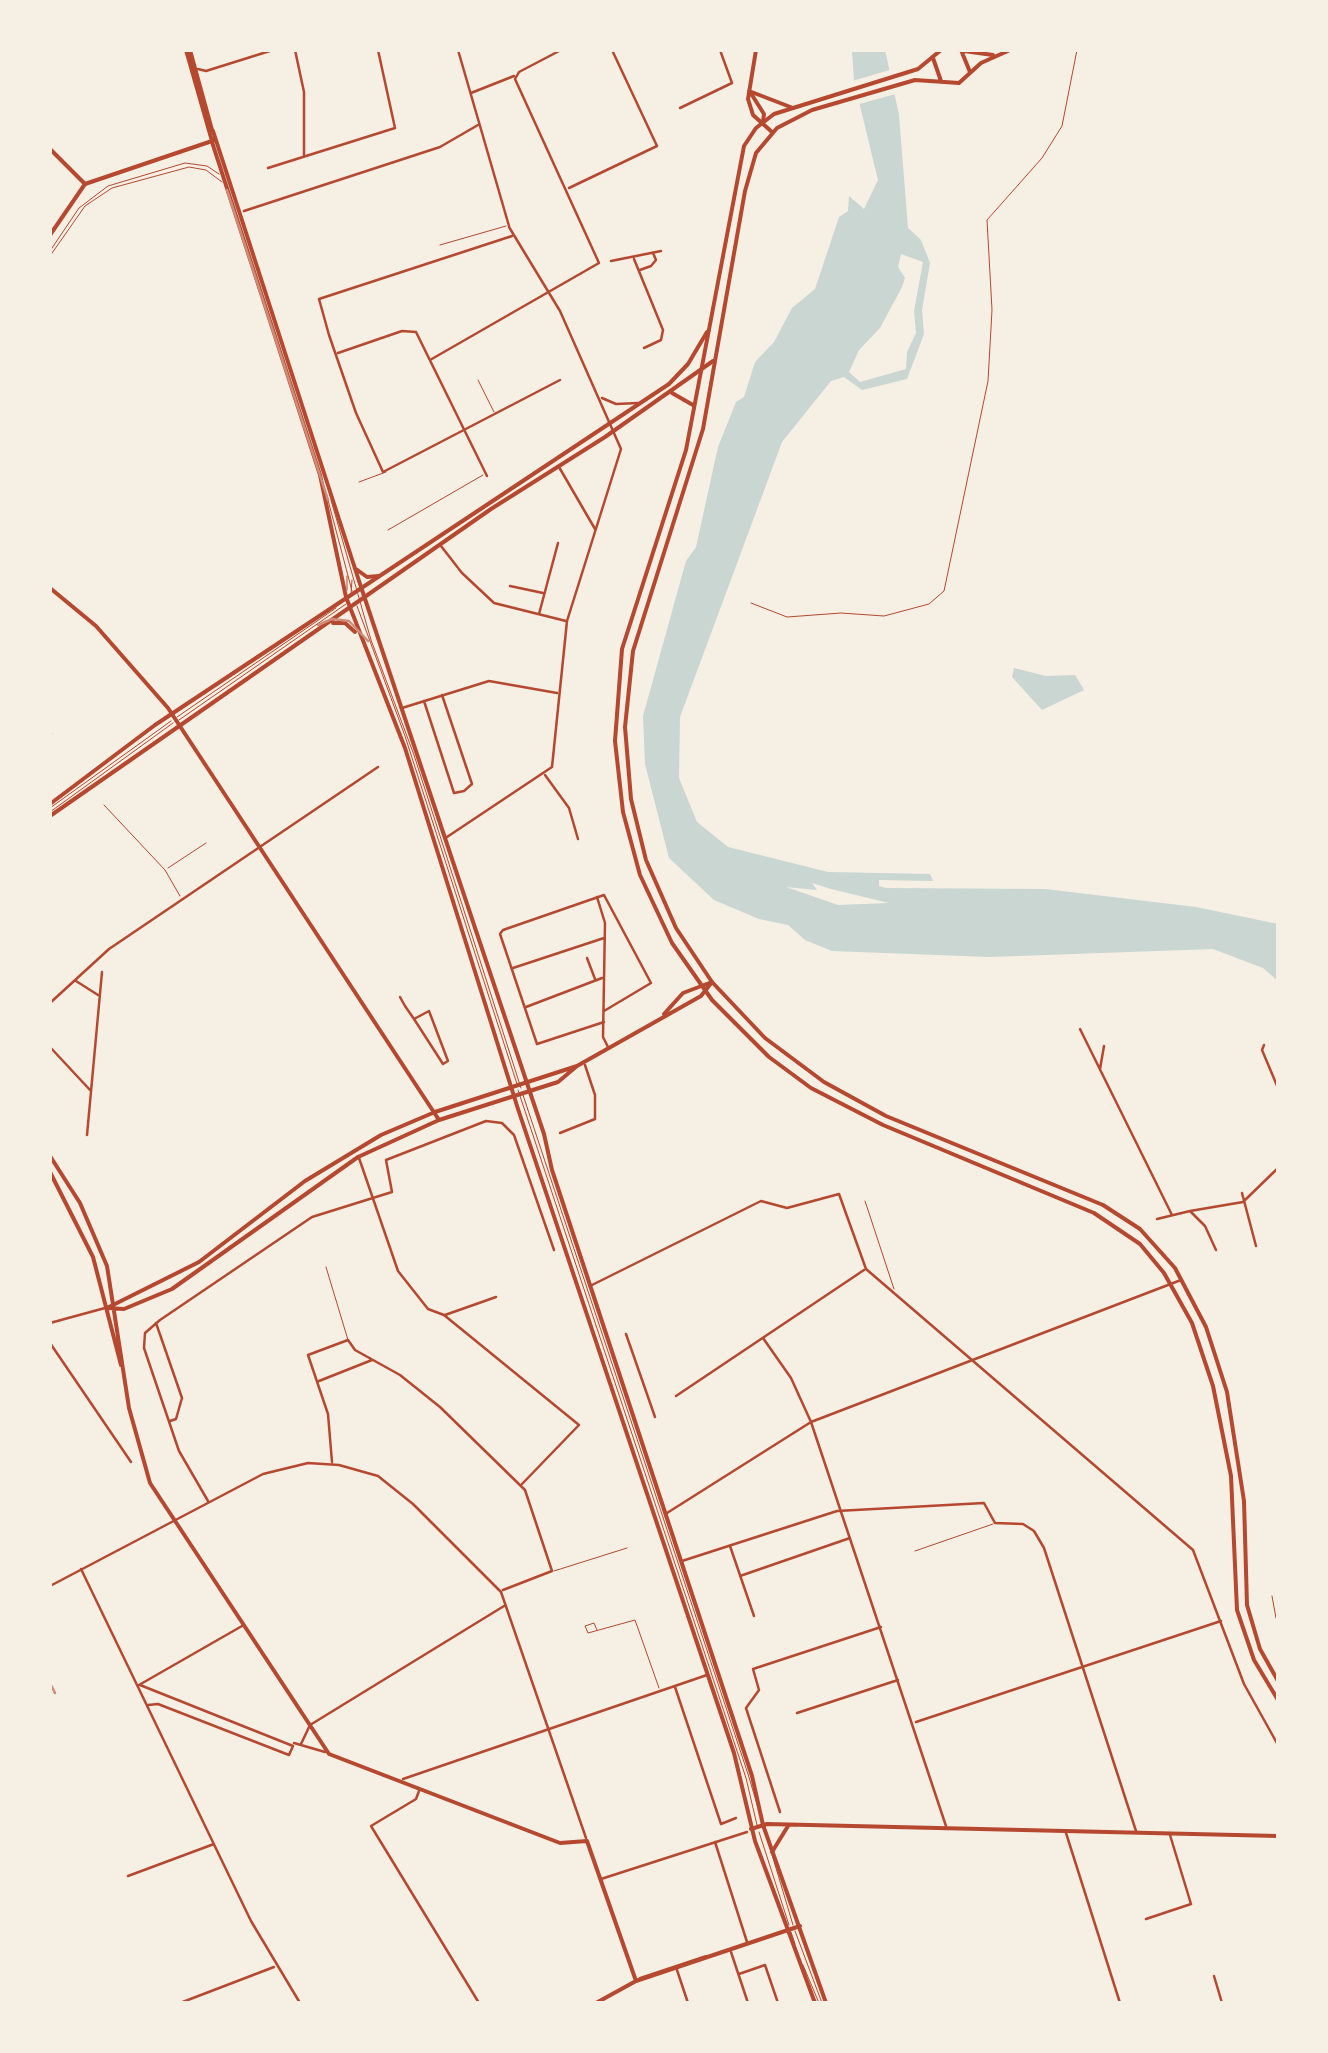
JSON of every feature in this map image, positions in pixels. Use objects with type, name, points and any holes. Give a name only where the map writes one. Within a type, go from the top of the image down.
[{"type":"main road","points":[[188,50],[213,141],[327,494],[327,526],[351,594],[360,602],[402,708],[582,1291],[676,1563],[756,1827],[821,2003]]},
{"type":"main road","points":[[188,50],[223,178],[328,484],[351,568],[350,610],[358,636],[405,748],[590,1286],[666,1514],[676,1563],[756,1827],[772,1852],[793,1929],[821,2003]]},
{"type":"main road","points":[[756,50],[749,91],[752,112],[772,132]]},
{"type":"main road","points":[[763,122],[793,108],[898,80],[925,66],[941,50]]},
{"type":"main road","points":[[970,72],[962,50],[993,55]]},
{"type":"main road","points":[[898,80],[927,78],[959,84],[993,55],[1010,50]]},
{"type":"main road","points":[[933,58],[942,82]]},
{"type":"main road","points":[[749,91],[793,108]]},
{"type":"main road","points":[[703,371],[742,153],[763,122],[764,114],[749,91]]},
{"type":"main road","points":[[824,102],[772,132],[759,148],[748,179],[697,454],[640,619],[625,727],[631,799],[646,860],[676,928],[712,982],[764,1038],[824,1082],[922,1131],[1103,1205],[1154,1242],[1182,1279],[1206,1327],[1227,1392],[1244,1502],[1247,1605],[1260,1649],[1278,1681]]},
{"type":"main road","points":[[50,234],[84,184],[213,141]]},
{"type":"main road","points":[[50,148],[84,184]]},
{"type":"main road","points":[[50,810],[351,594],[679,376],[710,329]]},
{"type":"main road","points":[[716,358],[698,379],[686,450],[628,624],[616,692],[615,741],[623,812],[640,874],[667,934],[705,992],[749,1040],[811,1088],[882,1126],[1094,1213],[1140,1244],[1172,1286],[1192,1324],[1220,1412],[1231,1476],[1235,1591],[1242,1628],[1278,1700]]},
{"type":"main road","points":[[679,376],[698,379],[710,398]]},
{"type":"main road","points":[[50,810],[176,720],[350,610],[698,379]]},
{"type":"main road","points":[[672,393],[686,398],[695,410]]},
{"type":"main road","points":[[351,568],[367,577],[379,576]]},
{"type":"main road","points":[[50,588],[121,652],[176,720],[438,1120]]},
{"type":"main road","points":[[328,624],[345,623],[358,636]]},
{"type":"main road","points":[[664,1014],[683,994],[712,982]]},
{"type":"main road","points":[[107,1308],[117,1310],[154,1298],[204,1271],[358,1157],[438,1120],[558,1082],[576,1066],[705,992],[712,982]]},
{"type":"main road","points":[[107,1308],[116,1300],[199,1262],[355,1149],[434,1112],[576,1066]]},
{"type":"main road","points":[[50,1156],[90,1222],[116,1300],[123,1369]]},
{"type":"main road","points":[[50,1172],[85,1237],[123,1369],[147,1476],[172,1522],[329,1754],[560,1843],[587,1841],[636,1982]]},
{"type":"main road","points":[[772,1852],[789,1825]]},
{"type":"main road","points":[[756,1827],[1278,1836]]},
{"type":"main road","points":[[597,2002],[649,1972],[793,1929]]},
{"type":"main road","points":[[636,1982],[708,1957]]},
{"type":"street","points":[[246,50],[248,58]]},
{"type":"street","points":[[193,67],[206,71],[273,50]]},
{"type":"street","points":[[295,50],[305,100],[304,155]]},
{"type":"street","points":[[268,168],[394,128],[378,50]]},
{"type":"street","points":[[444,839],[545,776],[554,761],[567,621],[620,456],[616,430],[601,398],[550,293],[509,227],[458,50]]},
{"type":"street","points":[[469,94],[561,50]]},
{"type":"street","points":[[568,188],[657,146],[612,50]]},
{"type":"street","points":[[680,108],[732,83],[720,50]]},
{"type":"street","points":[[201,96],[206,71]]},
{"type":"street","points":[[430,360],[598,263],[517,74]]},
{"type":"street","points":[[244,210],[440,147],[478,124]]},
{"type":"street","points":[[514,235],[319,299],[336,354],[358,419],[381,470],[386,472],[560,380]]},
{"type":"street","points":[[611,261],[662,251]]},
{"type":"street","points":[[639,270],[656,260],[653,253]]},
{"type":"street","points":[[634,259],[660,319],[667,348]]},
{"type":"street","points":[[336,354],[409,330],[417,334],[486,475]]},
{"type":"street","points":[[644,348],[663,338]]},
{"type":"street","points":[[601,398],[616,404],[640,403]]},
{"type":"street","points":[[559,468],[596,530]]},
{"type":"street","points":[[538,616],[558,544]]},
{"type":"street","points":[[441,546],[462,573],[494,602],[567,621]]},
{"type":"street","points":[[510,586],[544,594]]},
{"type":"street","points":[[402,708],[489,681],[558,694]]},
{"type":"street","points":[[424,701],[454,792],[464,791],[472,784],[442,695]]},
{"type":"street","points":[[50,1003],[109,949],[378,767]]},
{"type":"street","points":[[545,776],[569,808],[578,839]]},
{"type":"street","points":[[604,1010],[651,983],[604,895],[502,930],[500,934],[538,1044],[604,1022]]},
{"type":"street","points":[[596,896],[604,938],[604,1022],[608,1048]]},
{"type":"street","points":[[512,968],[604,938]]},
{"type":"street","points":[[587,958],[596,980]]},
{"type":"street","points":[[87,1136],[102,972]]},
{"type":"street","points":[[525,1007],[604,977]]},
{"type":"street","points":[[74,980],[98,995]]},
{"type":"street","points":[[400,997],[414,1019],[443,1064],[448,1061],[429,1011],[414,1019]]},
{"type":"street","points":[[1080,1029],[1172,1215]]},
{"type":"street","points":[[1101,1070],[1104,1046]]},
{"type":"street","points":[[50,1047],[90,1090]]},
{"type":"street","points":[[1256,1048],[1263,1047],[1278,1088]]},
{"type":"street","points":[[560,1132],[595,1119],[595,1095],[583,1062]]},
{"type":"street","points":[[1101,1070],[1107,1068]]},
{"type":"street","points":[[208,1501],[179,1451],[143,1343],[144,1334],[156,1323],[312,1217],[392,1192],[384,1164],[393,1156],[486,1121],[502,1123],[514,1135],[554,1250]]},
{"type":"street","points":[[355,1149],[398,1271],[428,1309],[444,1315],[579,1425],[520,1485]]},
{"type":"street","points":[[1157,1218],[1243,1202],[1278,1168]]},
{"type":"street","points":[[1155,1186],[1160,1182]]},
{"type":"street","points":[[590,1286],[761,1201],[786,1208],[836,1193],[866,1269],[1198,1557],[1244,1684],[1278,1745]]},
{"type":"street","points":[[1242,1194],[1256,1246]]},
{"type":"street","points":[[1199,1210],[1200,1202]]},
{"type":"street","points":[[1190,1211],[1205,1226],[1216,1250]]},
{"type":"street","points":[[676,1396],[866,1269]]},
{"type":"street","points":[[666,1514],[811,1422],[1182,1279]]},
{"type":"street","points":[[444,1315],[496,1297]]},
{"type":"street","points":[[50,1324],[107,1308]]},
{"type":"street","points":[[156,1323],[182,1398],[176,1419],[169,1421]]},
{"type":"street","points":[[626,1334],[655,1417]]},
{"type":"street","points":[[763,1338],[791,1378],[811,1422],[946,1828]]},
{"type":"street","points":[[332,1464],[333,1436],[308,1354],[348,1340],[440,1407],[520,1485],[552,1571],[501,1592]]},
{"type":"street","points":[[50,1342],[131,1462]]},
{"type":"street","points":[[318,1382],[372,1360]]},
{"type":"street","points":[[50,1586],[208,1501],[281,1468],[332,1464],[390,1483],[501,1592],[587,1841]]},
{"type":"street","points":[[676,1563],[842,1511],[984,1502],[996,1523],[1023,1524],[1040,1539],[1136,1832]]},
{"type":"street","points":[[740,1576],[851,1538]]},
{"type":"street","points":[[730,1545],[754,1616]]},
{"type":"street","points":[[82,1568],[276,1967],[300,2003]]},
{"type":"street","points":[[301,1744],[310,1725],[507,1604]]},
{"type":"street","points":[[914,1723],[1221,1621]]},
{"type":"street","points":[[138,1685],[242,1626]]},
{"type":"street","points":[[780,1812],[746,1705],[759,1690],[752,1669],[882,1627]]},
{"type":"street","points":[[398,1781],[548,1726],[709,1675]]},
{"type":"street","points":[[797,1713],[899,1679]]},
{"type":"street","points":[[138,1685],[329,1754]]},
{"type":"street","points":[[674,1686],[720,1824],[736,1818]]},
{"type":"street","points":[[148,1705],[158,1704],[288,1755],[293,1743]]},
{"type":"street","points":[[420,1790],[416,1800],[371,1826],[479,2003]]},
{"type":"street","points":[[602,1879],[756,1827]]},
{"type":"street","points":[[1066,1831],[1120,2003]]},
{"type":"street","points":[[1146,1919],[1192,1904],[1170,1834]]},
{"type":"street","points":[[715,1842],[747,1944]]},
{"type":"street","points":[[128,1876],[216,1843]]},
{"type":"street","points":[[730,1950],[748,2003]]},
{"type":"street","points":[[738,1974],[766,1965],[778,2003]]},
{"type":"street","points":[[180,2003],[276,1967]]},
{"type":"street","points":[[677,1970],[688,2003]]},
{"type":"street","points":[[1214,1976],[1222,2003]]},
{"type":"lane","points":[[751,602],[787,616],[841,612],[884,616],[929,604],[944,591],[988,380],[992,276],[986,226],[1062,126],[1077,50]]},
{"type":"lane","points":[[50,253],[79,208],[108,186],[185,163],[207,166],[223,178]]},
{"type":"lane","points":[[50,253],[85,206],[118,186],[189,166],[211,173],[228,188]]},
{"type":"lane","points":[[440,245],[499,225],[509,227]]},
{"type":"lane","points":[[598,263],[611,261]]},
{"type":"lane","points":[[478,380],[495,415]]},
{"type":"lane","points":[[359,482],[386,472]]},
{"type":"lane","points":[[388,530],[486,475]]},
{"type":"lane","points":[[328,484],[328,500],[351,568],[351,594]]},
{"type":"lane","points":[[327,494],[351,568],[351,594],[360,602],[518,1083]]},
{"type":"lane","points":[[104,806],[165,870],[182,900]]},
{"type":"lane","points":[[165,870],[206,843]]},
{"type":"lane","points":[[522,1095],[676,1563]]},
{"type":"lane","points":[[866,1201],[894,1292]]},
{"type":"lane","points":[[326,1268],[348,1340]]},
{"type":"lane","points":[[915,1552],[996,1523]]},
{"type":"lane","points":[[552,1571],[628,1548]]},
{"type":"lane","points":[[1272,1596],[1276,1618]]},
{"type":"lane","points":[[597,1630],[635,1620],[660,1691]]},
{"type":"lane","points":[[756,1827],[793,1929]]},
{"type":"shaded area","points":[[852,50],[885,50],[899,115],[908,228],[921,240],[930,263],[922,310],[924,334],[907,379],[862,390],[844,377],[831,381],[782,442],[680,717],[679,778],[697,822],[728,847],[828,872],[930,874],[933,881],[879,880],[879,886],[886,888],[1045,889],[1196,907],[1278,924],[1278,981],[1263,968],[1213,949],[990,957],[832,951],[805,940],[788,925],[759,919],[714,900],[669,858],[645,764],[643,716],[686,561],[696,547],[718,447],[736,402],[744,397],[755,362],[774,342],[792,308],[815,289],[839,217],[848,211],[849,196],[864,209],[878,180],[854,81]],"holes":[[[901,254],[923,262],[914,311],[916,333],[907,352],[906,369],[860,382],[849,372],[859,350],[880,328],[902,287],[905,278],[898,267]],[[812,883],[831,889],[889,903],[838,905],[786,887],[817,890]]]},
{"type":"shaded area","points":[[1014,668],[1046,676],[1075,675],[1084,690],[1042,710],[1012,677]]},
{"type":"pier","points":[[893,69],[899,93],[856,105],[849,82]]},
{"type":"tram line","points":[[227,190],[328,500]]},
{"type":"tram line","points":[[318,625],[332,619],[349,621],[368,641]]},
{"type":"railway","points":[[50,1683],[55,1693]]}]
